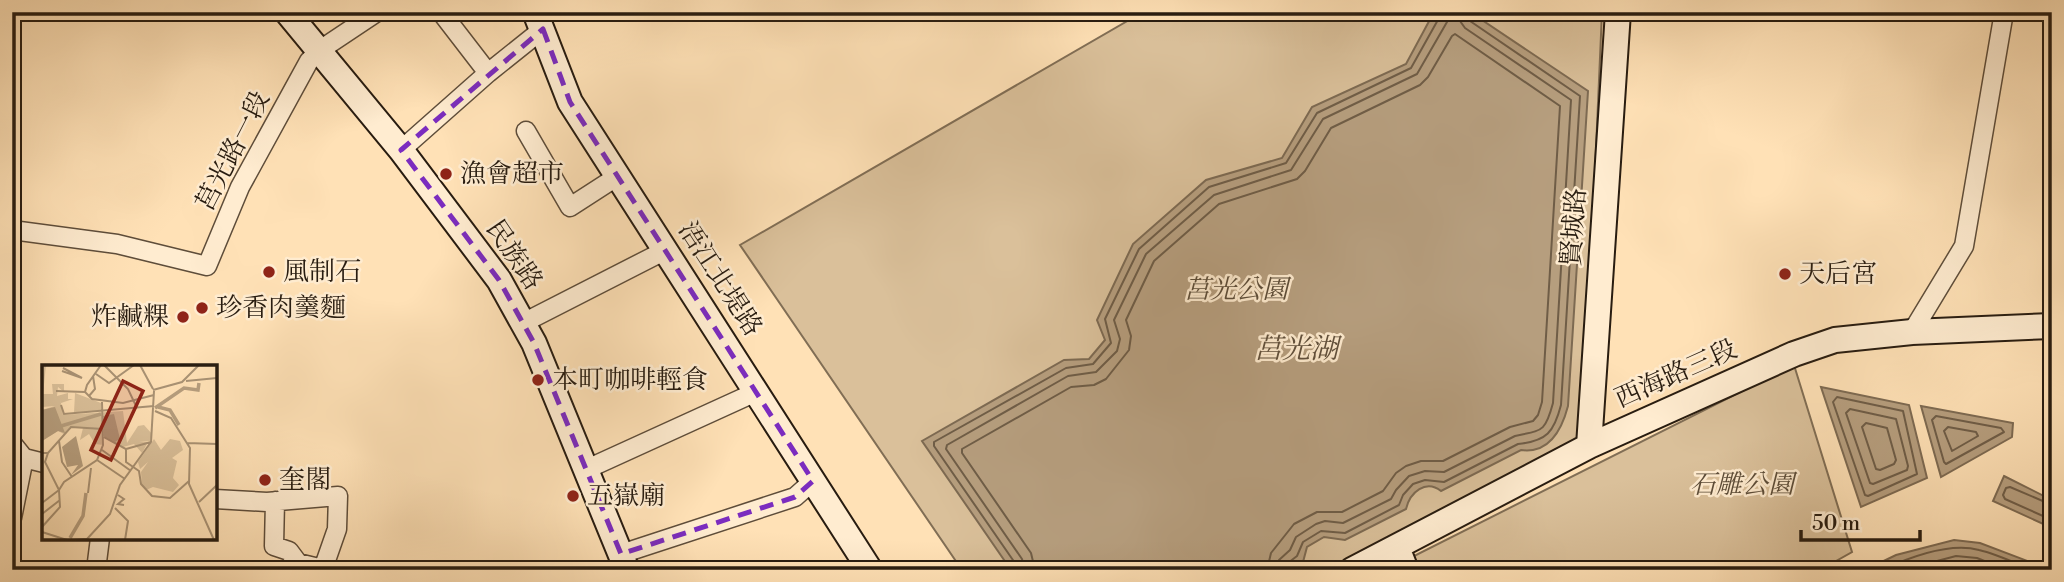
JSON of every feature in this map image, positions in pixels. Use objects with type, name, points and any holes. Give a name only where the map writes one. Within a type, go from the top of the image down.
[{"type":"main road","name":"民族路","points":[[287,12],[314,56],[401,150],[499,280],[540,356],[624,562]]},
{"type":"main road","name":"賢城路","points":[[1589,446],[1618,12]]},
{"type":"main road","name":"浯江北堤路","points":[[539,21],[570,102],[870,570]]},
{"type":"main road","name":"西海路三段","points":[[1352,570],[1401,558],[1589,446],[1794,354],[1835,340],[1912,332],[2052,326]]},
{"type":"street","points":[[314,56],[377,12]]},
{"type":"street","points":[[441,12],[488,73]]},
{"type":"street","points":[[1912,332],[1964,246],[2004,12]]},
{"type":"street","points":[[401,150],[488,73],[539,21]]},
{"type":"street","name":"莒光路一段","points":[[12,230],[117,244],[207,266],[240,187],[314,56]]},
{"type":"street","points":[[526,131],[570,207],[618,176]]},
{"type":"street","points":[[523,323],[666,250]]},
{"type":"street","points":[[587,469],[756,392]]},
{"type":"street","points":[[12,443],[24,458],[42,462]]},
{"type":"street","points":[[12,518],[24,458]]},
{"type":"street","points":[[624,562],[795,497],[813,481]]},
{"type":"street","points":[[217,499],[275,501],[338,496],[337,529],[323,569],[298,563],[289,551],[274,546],[275,501]]},
{"type":"street","points":[[96,570],[100,540]]},
{"type":"highlighted area","points":[[543,29],[570,102],[813,481],[795,497],[621,554],[534,343],[499,280],[401,150]]},
{"type":"green space","name":"莒光公園","points":[[1143,12],[1602,12],[1583,444],[1332,570],[962,570],[740,245]]},
{"type":"green space","name":"石雕公園","points":[[1794,365],[1852,552],[1820,570],[1419,570],[1414,556]]},
{"type":"water","name":"莒光湖","points":[[1434,12],[1470,12],[1588,91],[1568,406],[1553,438],[1540,448],[1521,450],[1441,491],[1430,486],[1419,489],[1411,497],[1406,509],[1345,540],[1324,537],[1307,547],[1303,562],[1287,570],[1011,570],[922,441],[1064,360],[1089,359],[1105,340],[1097,320],[1133,244],[1206,180],[1282,158],[1312,107],[1406,64]]},
{"type":"water","points":[[1821,387],[1909,405],[1927,478],[1861,507]]},
{"type":"water","points":[[1921,406],[2013,423],[2012,437],[1941,477]]},
{"type":"water","points":[[2004,476],[2052,500],[2052,528],[1993,501]]},
{"type":"water","points":[[1954,540],[1980,543],[2051,570],[1865,570],[1896,555]]},
{"type":"place","name":"漁會超市","points":[[446,174]]},
{"type":"place","name":"風制石","points":[[269,272]]},
{"type":"place","name":"天后宮","points":[[1785,274]]},
{"type":"place","name":"珍香肉羹麵","points":[[202,308]]},
{"type":"place","name":"炸鹹粿","points":[[183,317]]},
{"type":"place","name":"本町咖啡輕食","points":[[538,380]]},
{"type":"place","name":"奎閣","points":[[265,480]]},
{"type":"place","name":"五嶽廟","points":[[573,496]]}]
